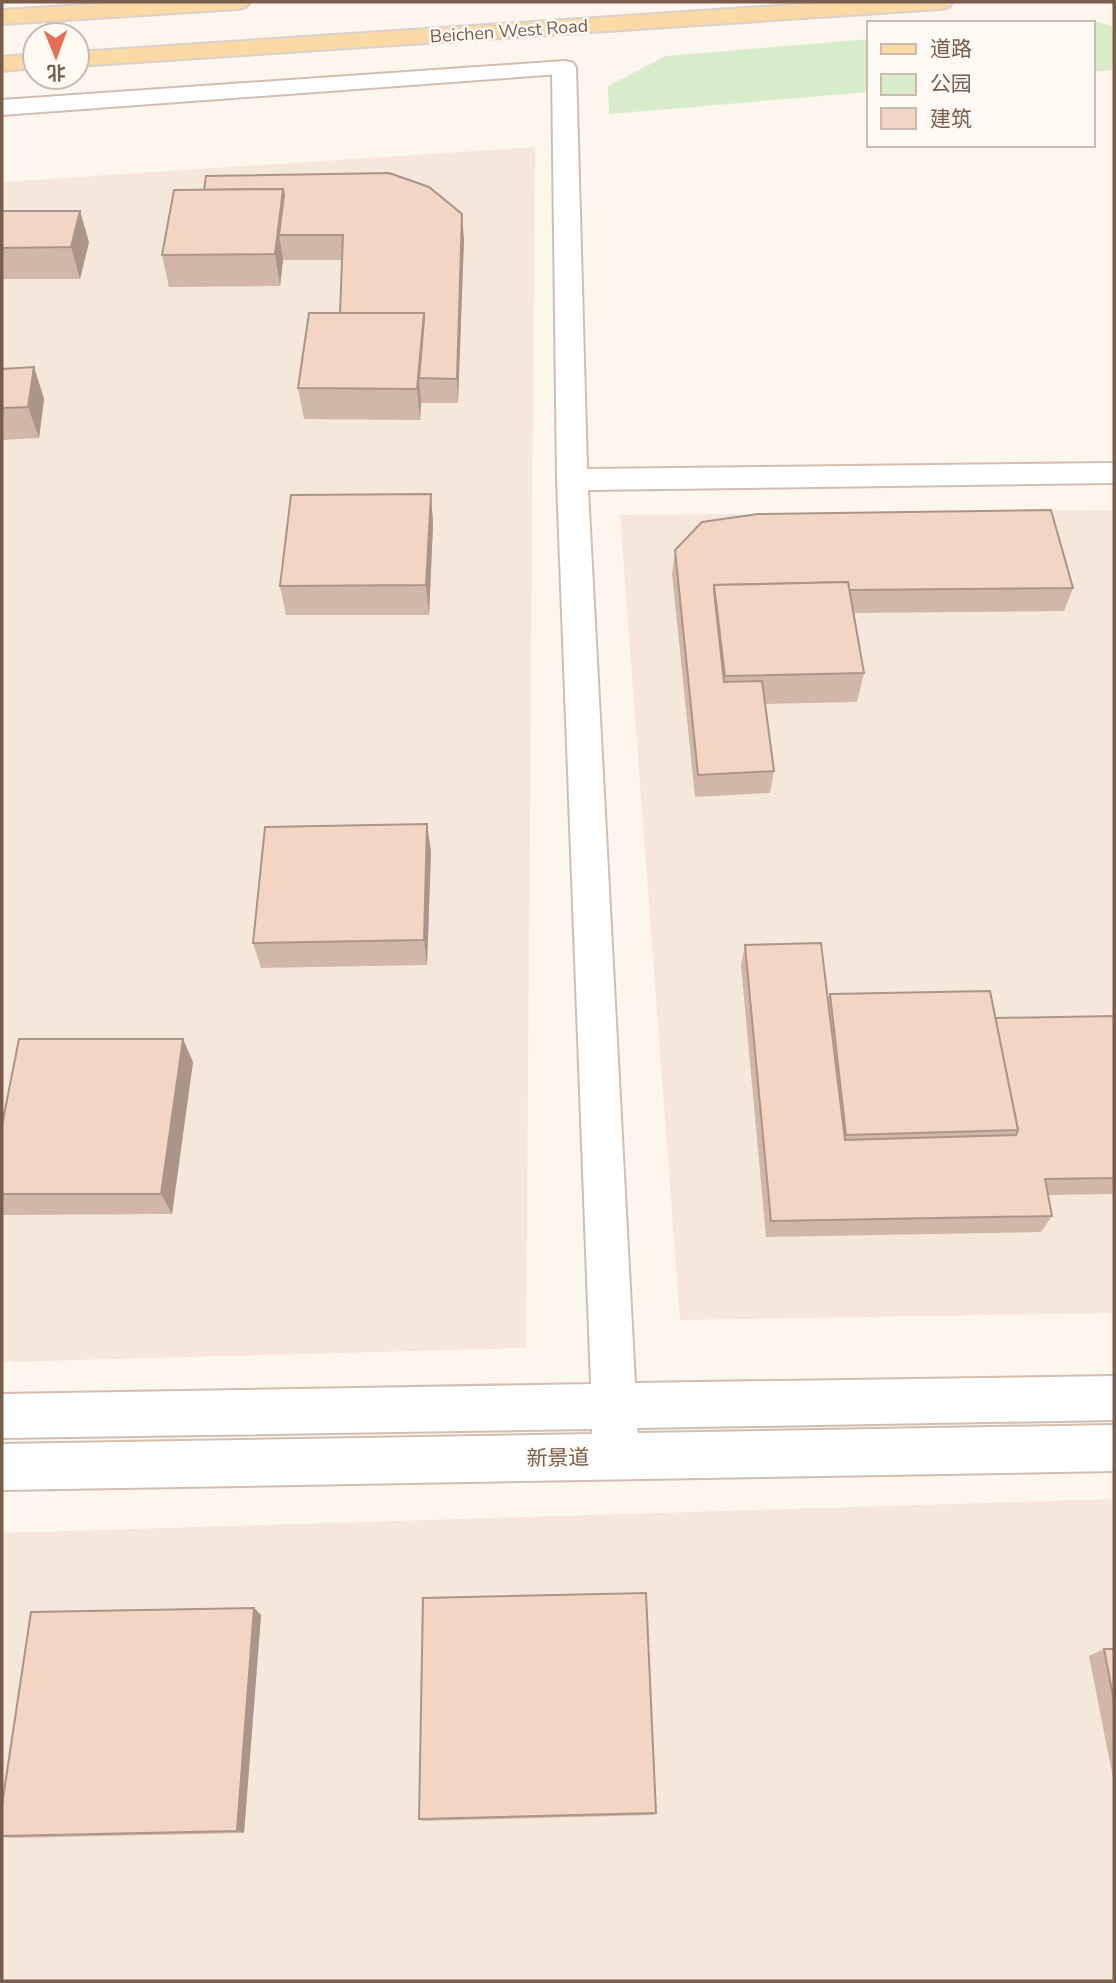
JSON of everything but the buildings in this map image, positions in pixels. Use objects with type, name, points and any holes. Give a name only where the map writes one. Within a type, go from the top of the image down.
[{"type":"main road","points":[[2,18],[238,2]]},
{"type":"main road","name":"Beichen West Road","points":[[91,58],[941,2]]},
{"type":"main road","points":[[2,64],[21,62]]},
{"type":"street","points":[[2,108],[564,68],[572,480],[616,1457]]},
{"type":"street","points":[[572,480],[1114,473]]},
{"type":"street","points":[[2,1416],[1114,1398]]},
{"type":"street","name":"新景道","points":[[2,1467],[1114,1448]]},
{"type":"shaded area","points":[[535,147],[526,1348],[2,1362],[2,182]]},
{"type":"shaded area","points":[[1114,510],[1114,1313],[680,1320],[620,515]]},
{"type":"shaded area","points":[[1114,1499],[1114,1981],[2,1981],[2,1533]]},
{"type":"green space","points":[[1095,22],[1114,26],[1114,70],[1095,72]]},
{"type":"green space","points":[[867,39],[867,92],[609,114],[608,86],[666,56]]}]
